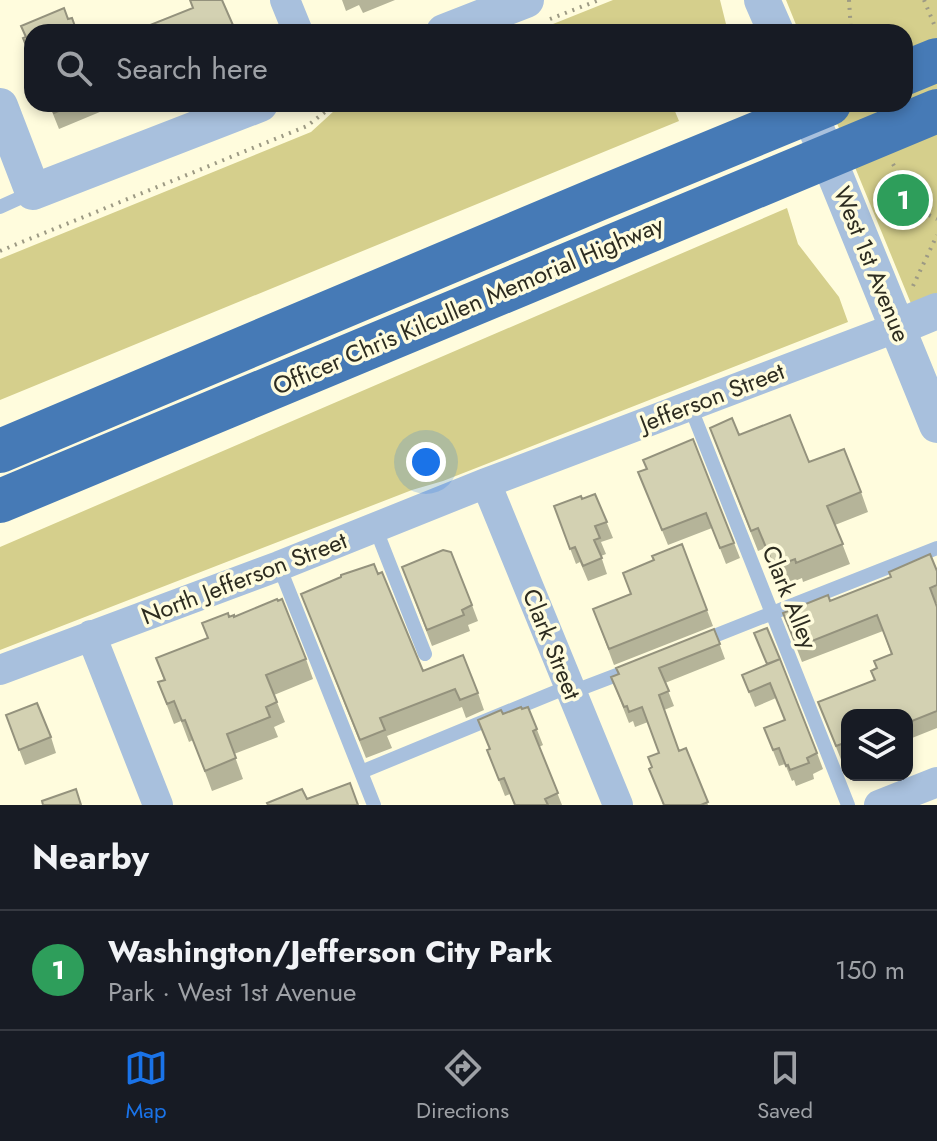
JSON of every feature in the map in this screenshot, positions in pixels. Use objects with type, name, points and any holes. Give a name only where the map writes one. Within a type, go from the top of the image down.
[{"type":"highway","points":[[913,70],[937,60]]},
{"type":"highway","name":"Officer Chris Kilcullen Memorial Highway","points":[[0,501],[937,111]]},
{"type":"highway","name":"Officer Chris Kilcullen Memorial Highway","points":[[0,451],[810,112]]},
{"type":"street","points":[[285,0],[295,24]]},
{"type":"street","points":[[762,0],[772,24]]},
{"type":"street","points":[[479,24],[535,11]]},
{"type":"street","points":[[0,106],[33,192],[239,112]]},
{"type":"street","name":"West 1st Avenue","points":[[809,112],[937,425]]},
{"type":"street","name":"Jefferson Street","points":[[486,483],[690,406],[893,315],[937,311]]},
{"type":"street","name":"North Jefferson Street","points":[[0,670],[279,566],[486,483]]},
{"type":"street","name":"Clark Street","points":[[486,483],[618,805]]},
{"type":"street","points":[[91,635],[158,805]]},
{"type":"street","points":[[879,805],[937,782]]},
{"type":"lane","points":[[0,207],[33,192]]},
{"type":"lane","name":"Clark Alley","points":[[690,406],[848,805]]},
{"type":"lane","points":[[375,527],[425,654]]},
{"type":"lane","points":[[687,647],[937,548]]},
{"type":"lane","points":[[279,566],[374,805]]},
{"type":"lane","points":[[361,772],[571,689],[644,664]]},
{"type":"path","points":[[535,11],[599,0]]},
{"type":"path","points":[[849,0],[850,24]]},
{"type":"path","points":[[924,0],[937,32]]},
{"type":"path","points":[[0,251],[307,126],[325,112]]},
{"type":"path","points":[[893,315],[911,290],[937,235]]},
{"type":"shaded area","points":[[613,0],[720,0],[726,24],[553,24]]},
{"type":"shaded area","points":[[786,0],[937,0],[937,296],[912,306],[832,112],[913,112],[913,24],[796,24]]},
{"type":"shaded area","points":[[333,112],[675,112],[679,121],[0,400],[0,259],[311,132]]},
{"type":"shaded area","points":[[787,208],[798,244],[839,297],[848,322],[0,650],[0,547]]},
{"type":"building","points":[[190,0],[222,0],[232,24],[153,24],[193,8]]},
{"type":"building","points":[[64,8],[68,19],[72,18],[74,24],[26,24]]},
{"type":"building","points":[[790,415],[809,462],[844,449],[861,492],[827,506],[843,544],[796,563],[795,559],[774,567],[758,528],[751,531],[710,428],[732,418],[739,435]]},
{"type":"building","points":[[693,439],[734,543],[720,548],[706,513],[662,530],[638,472],[647,469],[643,460]]},
{"type":"building","points":[[595,494],[607,522],[595,526],[600,538],[594,540],[602,558],[583,566],[575,547],[570,549],[554,506]]},
{"type":"building","points":[[682,544],[707,610],[609,649],[593,609],[631,594],[623,573],[654,560],[652,556]]},
{"type":"building","points":[[443,550],[451,552],[472,605],[462,610],[464,615],[427,630],[402,567]]},
{"type":"building","points":[[930,554],[937,571],[937,585],[930,588],[937,607],[937,711],[913,721],[913,709],[841,709],[841,744],[836,746],[818,702],[875,680],[871,671],[877,668],[874,661],[892,654],[877,615],[797,647],[783,613],[828,595],[830,601],[891,577],[889,572]]},
{"type":"building","points":[[374,564],[378,574],[382,572],[423,671],[463,655],[478,693],[460,700],[455,689],[380,718],[385,730],[360,740],[301,594]]},
{"type":"building","points":[[282,599],[306,659],[266,675],[277,702],[266,707],[270,717],[227,734],[236,758],[205,771],[185,720],[182,721],[174,701],[167,704],[158,682],[165,680],[156,658],[208,638],[202,623],[228,613],[229,617],[234,617]]},
{"type":"building","points":[[767,628],[780,659],[767,664],[754,633]]},
{"type":"building","points":[[714,629],[720,644],[659,668],[669,691],[659,695],[679,751],[686,748],[708,802],[701,805],[664,805],[649,769],[652,767],[648,757],[659,753],[642,707],[629,712],[611,677],[619,674],[616,668]]},
{"type":"building","points":[[780,659],[817,753],[807,758],[809,763],[790,770],[779,748],[773,750],[764,728],[785,720],[770,683],[749,692],[742,675]]},
{"type":"building","points":[[37,703],[51,737],[19,750],[6,715]]},
{"type":"building","points":[[528,707],[537,729],[533,731],[558,793],[545,799],[548,805],[515,805],[504,778],[499,780],[478,720],[501,710],[503,714]]},
{"type":"building","points":[[350,783],[358,805],[267,803],[302,789],[307,799]]},
{"type":"building","points":[[76,789],[81,805],[43,805],[42,801]]},
{"type":"place","name":"Washington/Jefferson City Park","points":[[903,200]]}]
